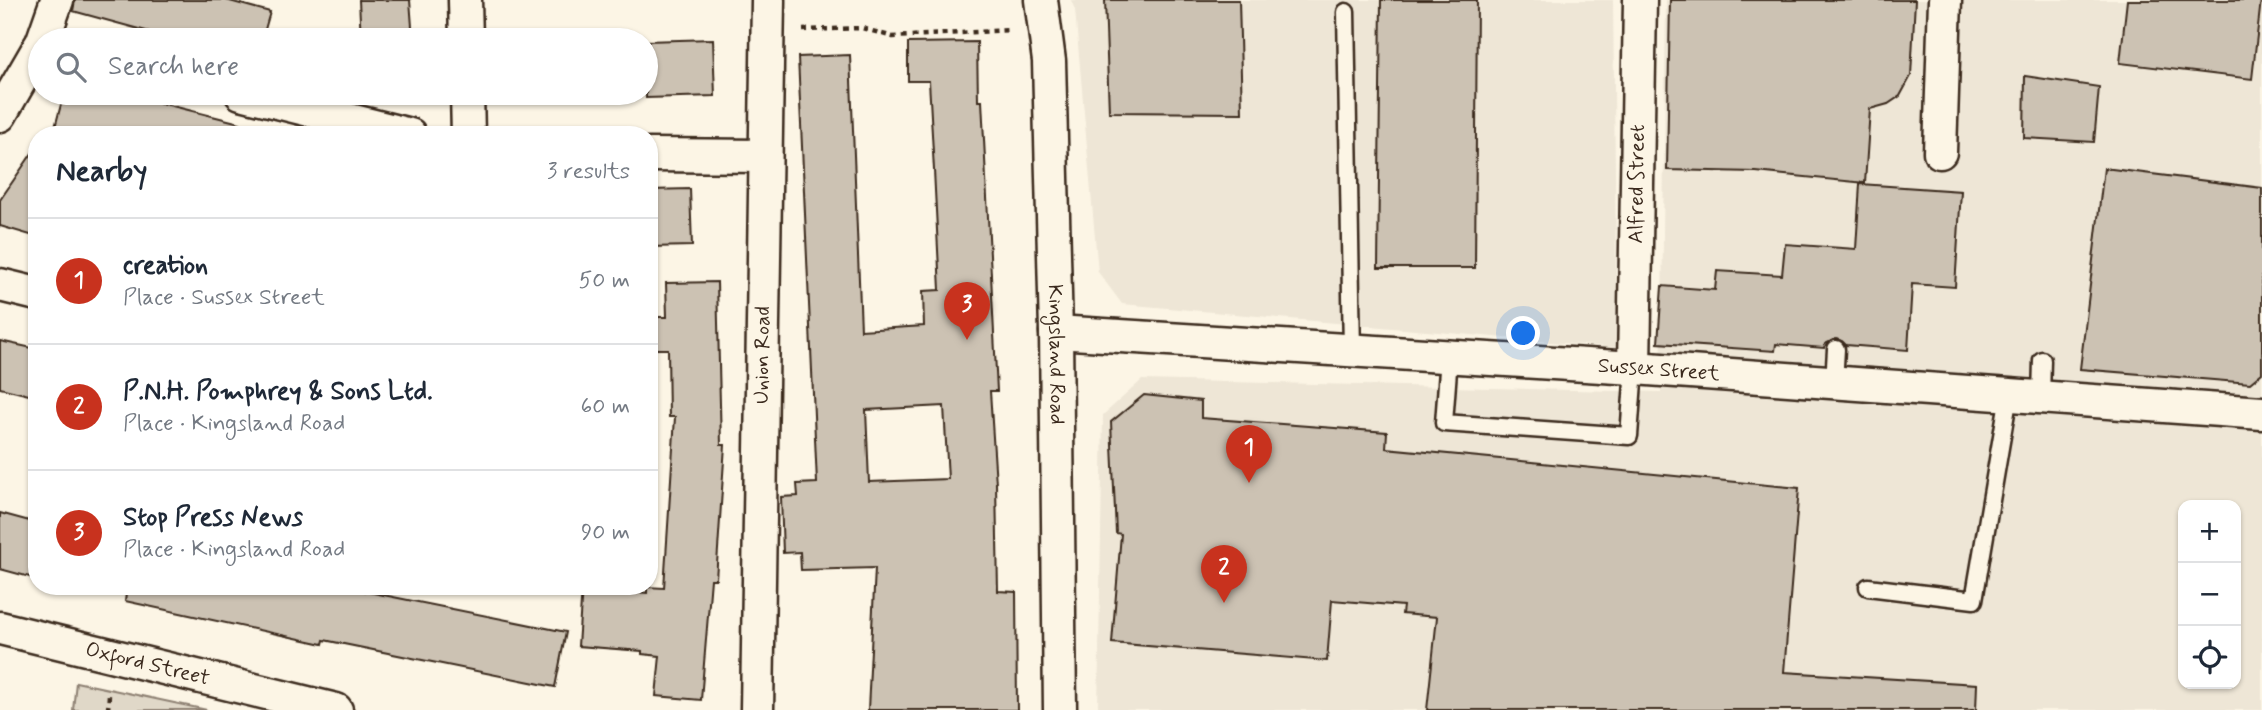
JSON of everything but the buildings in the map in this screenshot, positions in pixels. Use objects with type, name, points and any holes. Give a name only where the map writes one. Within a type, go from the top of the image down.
[{"type":"street","points":[[47,28],[57,0]]},
{"type":"street","points":[[465,0],[466,28]]},
{"type":"street","name":"Union Road","points":[[757,710],[768,0]]},
{"type":"street","name":"Alfred Street","points":[[1634,368],[1640,0]]},
{"type":"street","points":[[1940,152],[1945,0]]},
{"type":"street","name":"Kingsland Road","points":[[1044,13],[1049,61],[1056,332],[1060,710]]},
{"type":"street","points":[[0,115],[28,67]]},
{"type":"street","points":[[289,105],[374,126]]},
{"type":"street","points":[[467,105],[468,126]]},
{"type":"street","points":[[658,155],[765,156]]},
{"type":"street","points":[[0,285],[28,292]]},
{"type":"street","name":"Sussex Street","points":[[1056,332],[1634,368],[2262,412]]},
{"type":"street","name":"Oxford Street","points":[[0,628],[336,710]]},
{"type":"lane","points":[[1346,12],[1352,351]]},
{"type":"lane","points":[[1834,383],[1836,349]]},
{"type":"lane","points":[[1449,356],[1444,423],[1629,436],[1634,368]]},
{"type":"lane","points":[[2041,397],[2042,360]]},
{"type":"lane","points":[[1868,587],[1974,600],[2009,395]]},
{"type":"path","points":[[767,32],[862,28],[893,37],[1044,13]]},
{"type":"shaded area","points":[[1071,0],[1613,0],[1617,348],[1122,304],[1098,272],[1075,10]]},
{"type":"shaded area","points":[[1666,0],[2262,0],[2262,710],[1098,710],[1103,415],[1142,380],[1661,392]]},
{"type":"shaded area","points":[[76,682],[207,710],[73,710]]},
{"type":"place","name":"Stop Press News","points":[[967,340]]},
{"type":"place","name":"creation","points":[[1249,483]]},
{"type":"place","name":"P.N.H. Pomphrey & Sons Ltd.","points":[[1224,603]]}]
